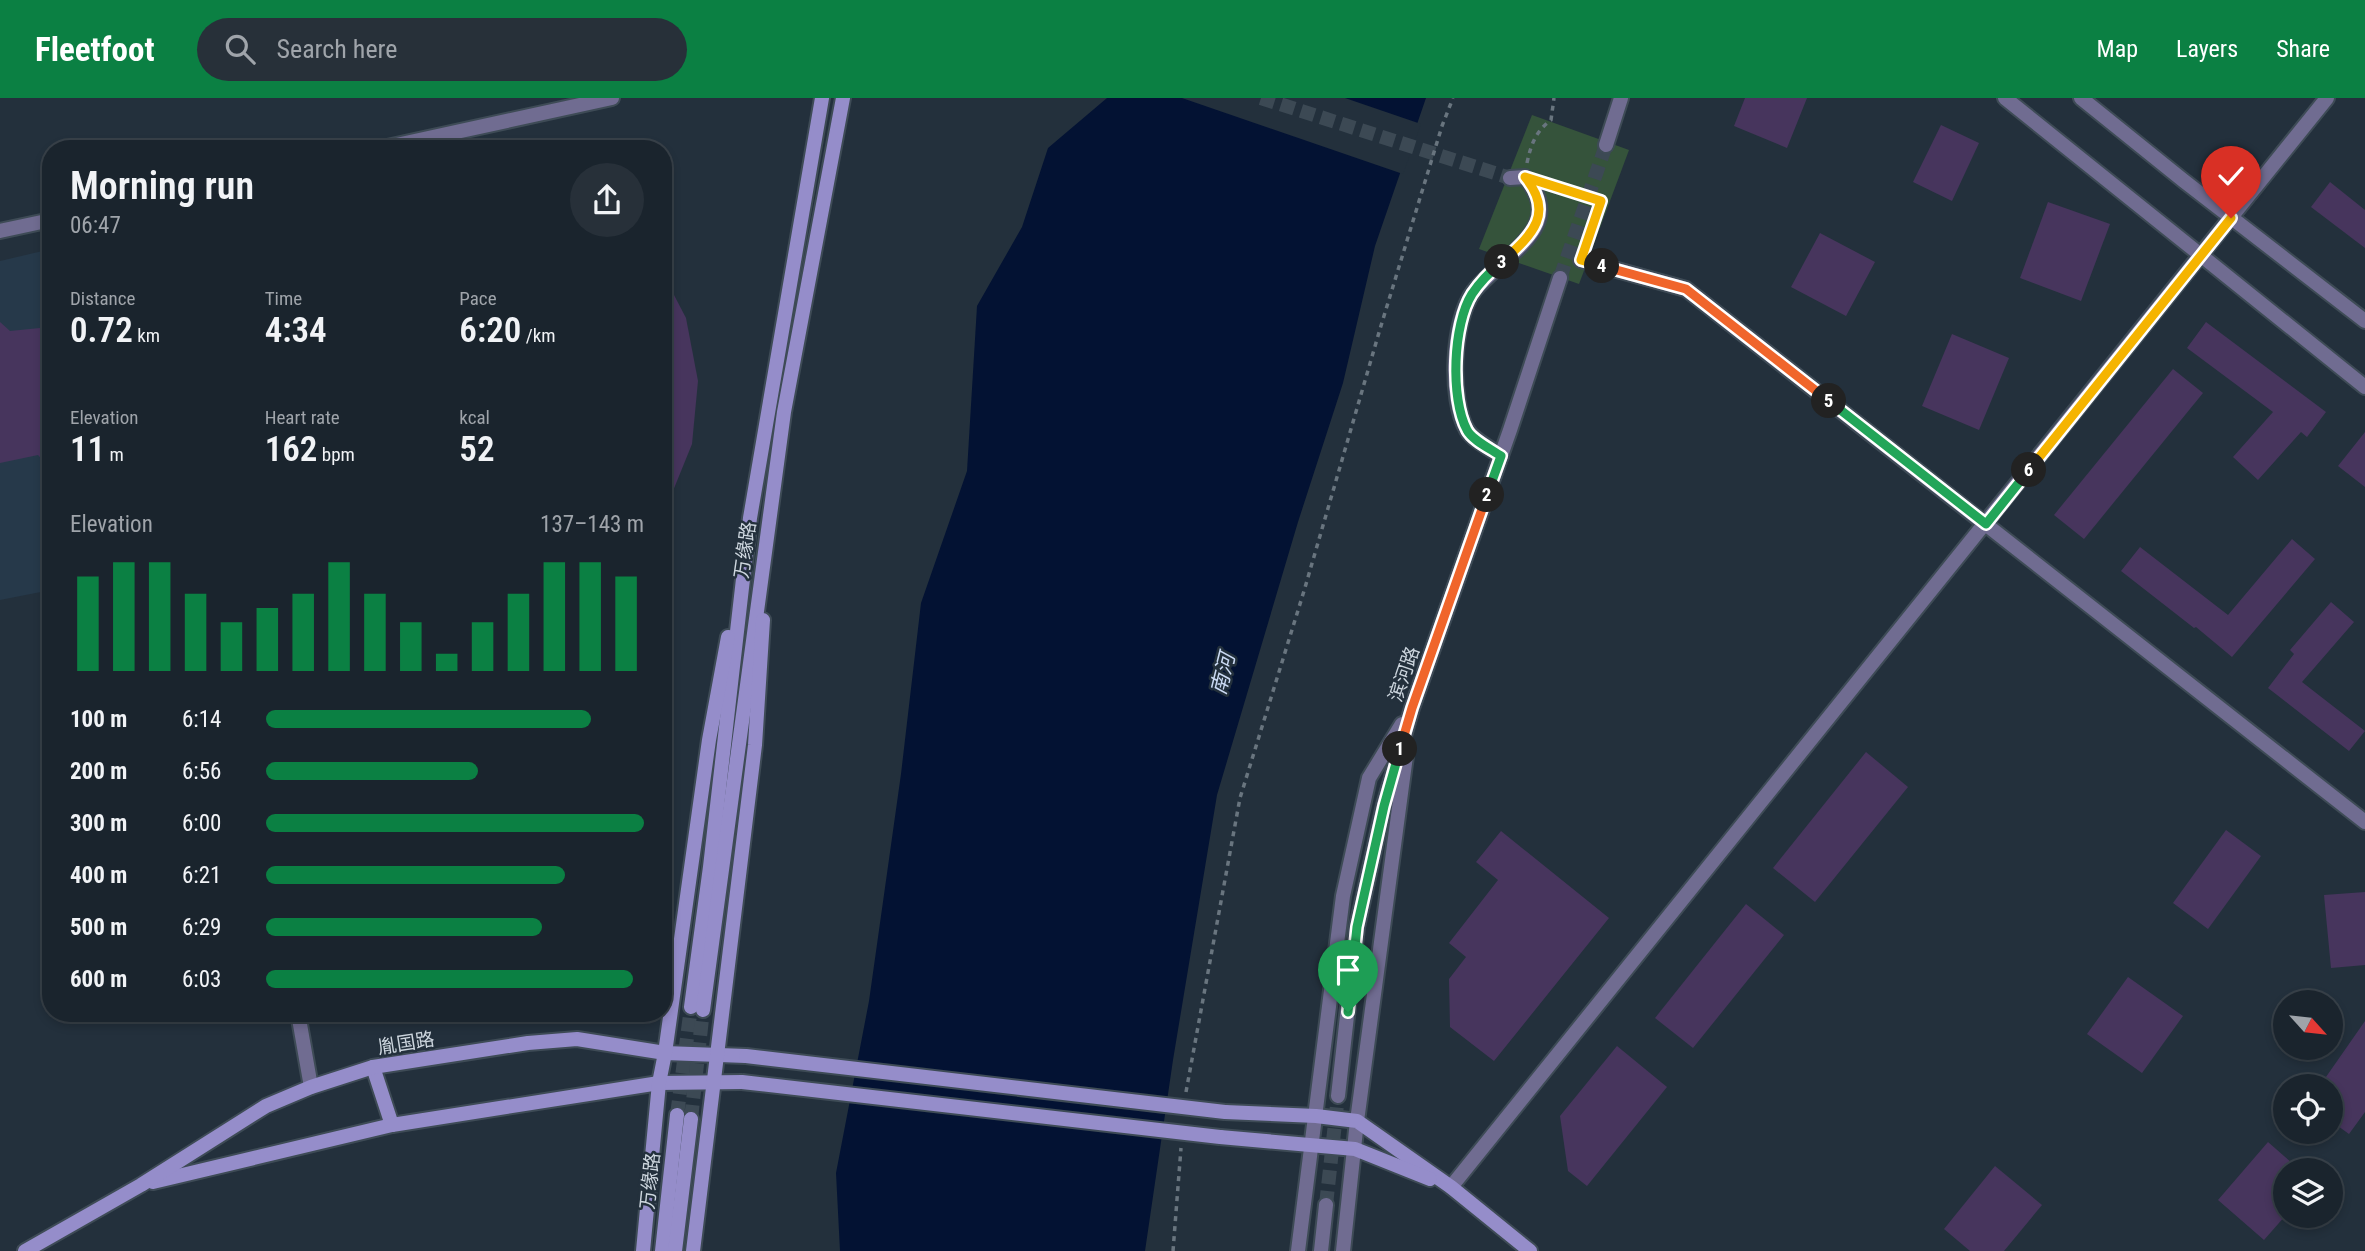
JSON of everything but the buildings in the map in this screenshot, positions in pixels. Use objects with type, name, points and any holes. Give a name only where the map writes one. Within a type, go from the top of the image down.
[{"type":"main road","name":"万缘路","points":[[822,98],[750,518],[710,867],[697,1008],[783,412],[844,98]]},
{"type":"main road","points":[[693,1251],[755,744],[772,489]]},
{"type":"main road","points":[[672,1003],[709,740],[750,518]]},
{"type":"main road","points":[[643,1251],[659,1083],[669,1022]]},
{"type":"main road","name":"胤国路","points":[[24,1251],[141,1185],[266,1106],[311,1087],[373,1068],[528,1043],[577,1039],[665,1053],[746,1056],[1225,1112],[1317,1116],[1357,1121]]},
{"type":"main road","points":[[373,1068],[391,1125]]},
{"type":"main road","name":"胤国路","points":[[141,1185],[391,1125],[659,1083],[742,1082],[1220,1137],[1355,1149],[1451,1187]]},
{"type":"main road","name":"万缘路","points":[[662,1251],[684,1117],[675,1251]]},
{"type":"main road","points":[[1357,1121],[1451,1187],[1530,1251]]},
{"type":"street","points":[[419,140],[612,98]]},
{"type":"street","points":[[1606,145],[1621,98]]},
{"type":"street","points":[[2005,98],[2365,387]]},
{"type":"street","points":[[2081,98],[2365,321]]},
{"type":"street","points":[[1451,1187],[2327,98]]},
{"type":"street","points":[[1501,456],[1468,432],[1456,395],[1461,320],[1472,294],[1490,272],[1530,236],[1537,224],[1538,198],[1533,187],[1525,177],[1510,178]]},
{"type":"street","points":[[0,231],[42,222]]},
{"type":"street","points":[[1581,260],[1686,289],[2365,822]]},
{"type":"street","name":"滨河路","points":[[1338,1096],[1357,927],[1384,806],[1412,708],[1501,456],[1560,278]]},
{"type":"street","points":[[1298,1251],[1343,895],[1369,778],[1412,708]]},
{"type":"street","points":[[1343,1251],[1357,1121],[1412,708]]},
{"type":"street","points":[[300,1022],[311,1087]]},
{"type":"street","points":[[1321,1251],[1326,1205]]},
{"type":"path","points":[[1185,1101],[1240,798],[1384,317],[1453,98]]},
{"type":"path","points":[[1554,98],[1551,120],[1538,130],[1530,149],[1525,177],[1601,201],[1581,260]]},
{"type":"path","points":[[1173,1251],[1182,1142]]},
{"type":"shaded area","points":[[42,251],[42,592],[0,600],[0,261]]},
{"type":"green space","points":[[1532,115],[1629,150],[1579,284],[1479,249]]},
{"type":"water","name":"南河","points":[[1107,98],[1426,98],[1375,246],[1343,383],[1298,522],[1217,795],[1173,1060],[1145,1251],[840,1251],[836,1173],[869,1001],[901,774],[921,603],[967,471],[977,306],[1022,227],[1048,148]]},
{"type":"pier","points":[[1182,98],[1345,98],[1421,124],[1403,174]]},
{"type":"tunnel","points":[[1261,98],[1510,178]]},
{"type":"tunnel","points":[[1560,278],[1606,145]]},
{"type":"tunnel","points":[[677,1115],[691,1007]]},
{"type":"tunnel","points":[[691,1119],[703,1010]]},
{"type":"tunnel","points":[[1326,1205],[1338,1096]]},
{"type":"route","points":[[1348,1012],[1357,927],[1384,806],[1412,708],[1501,456],[1468,432],[1456,395],[1458,348],[1461,320],[1472,294],[1490,272],[1530,236],[1537,224],[1538,198],[1525,177],[1601,201],[1581,260],[1686,289],[1986,524],[2231,218]]}]
